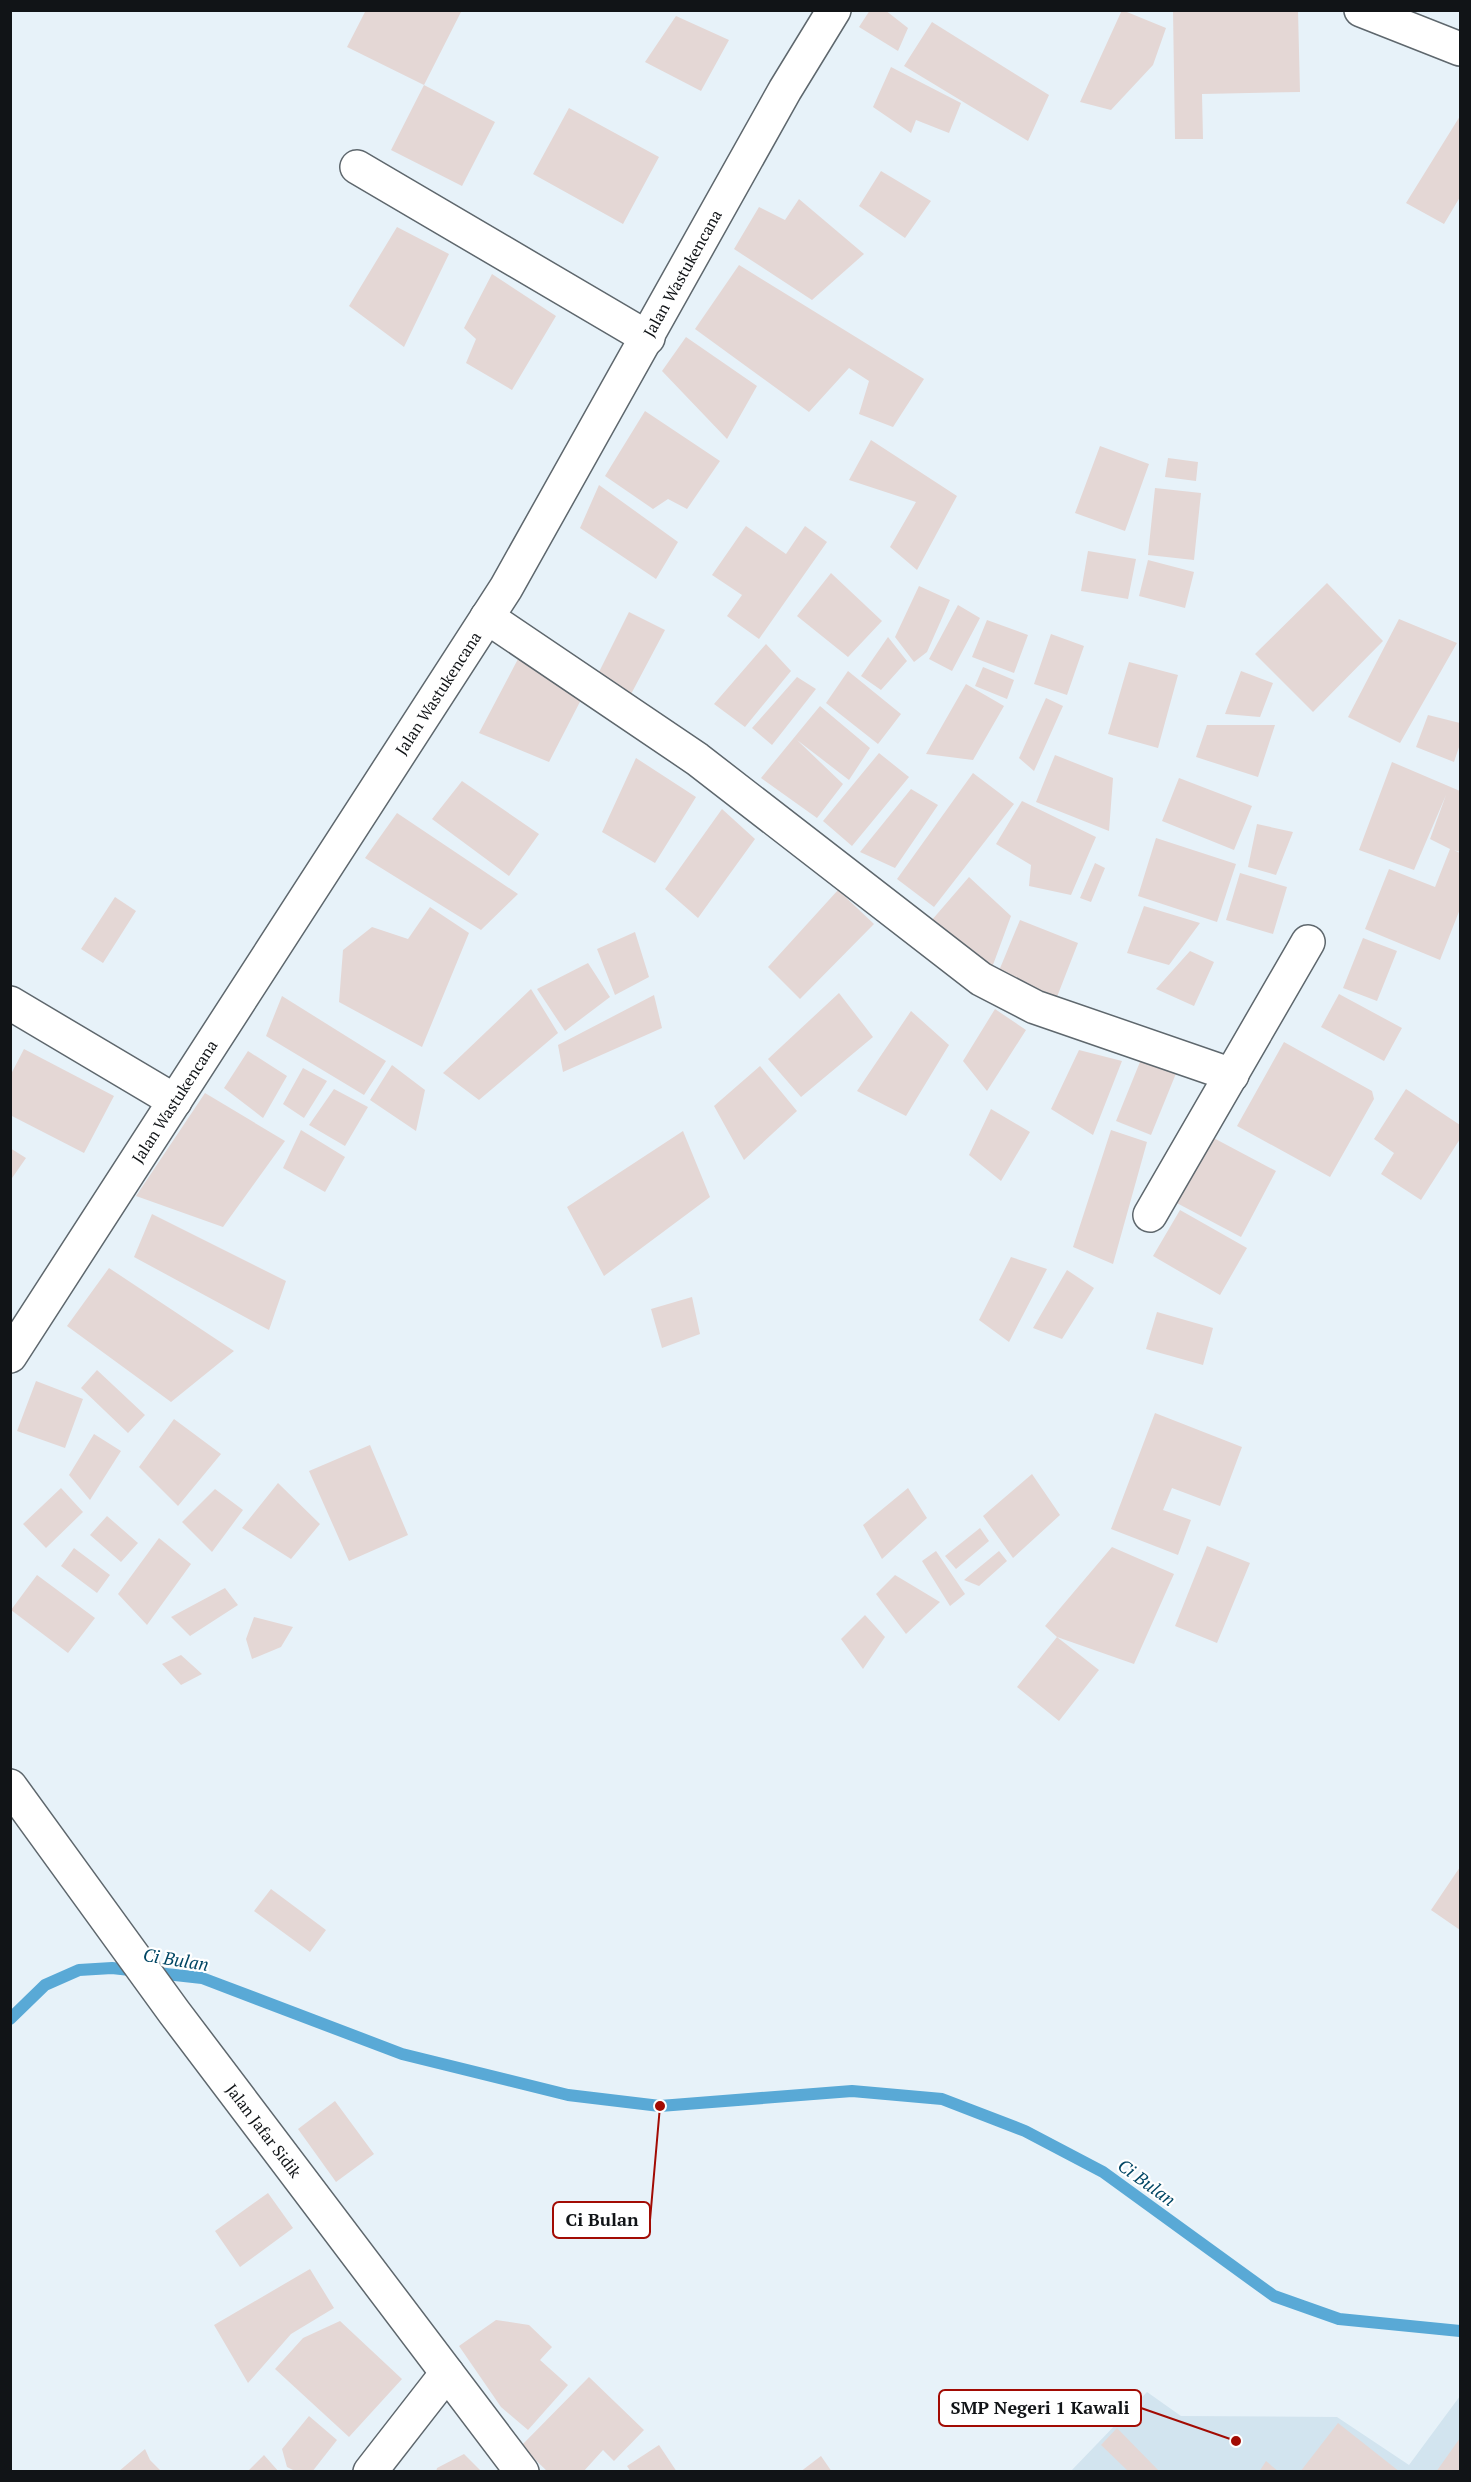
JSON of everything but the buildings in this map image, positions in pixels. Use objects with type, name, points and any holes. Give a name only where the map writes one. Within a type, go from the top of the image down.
[{"type":"street","name":"Jalan Wastukencana","points":[[10,1356],[487,617],[648,338],[785,90],[834,10]]},
{"type":"street","points":[[1361,10],[1461,49]]},
{"type":"street","points":[[357,167],[648,338]]},
{"type":"street","points":[[487,617],[697,759],[981,979],[1035,1007],[1232,1075]]},
{"type":"street","points":[[1150,1215],[1308,942]]},
{"type":"street","points":[[10,1003],[175,1101]]},
{"type":"street","name":"Jalan Jafar Sidik","points":[[10,1786],[174,2012],[522,2472]]},
{"type":"street","points":[[370,2472],[447,2373]]},
{"type":"shaded area","points":[[1147,2392],[1181,2416],[1337,2417],[1409,2465],[1460,2396],[1460,2471],[1070,2472]]},
{"type":"waterway","name":"Ci Bulan","points":[[10,2019],[45,1985],[79,1970],[112,1968],[202,1978],[402,2054],[568,2095],[660,2106],[852,2091],[942,2099],[1025,2131],[1103,2172],[1274,2296],[1339,2319],[1460,2331]]},
{"type":"place","name":"Ci Bulan","points":[[660,2106]]},
{"type":"place","name":"SMP Negeri 1 Kawali","points":[[1236,2441]]}]
